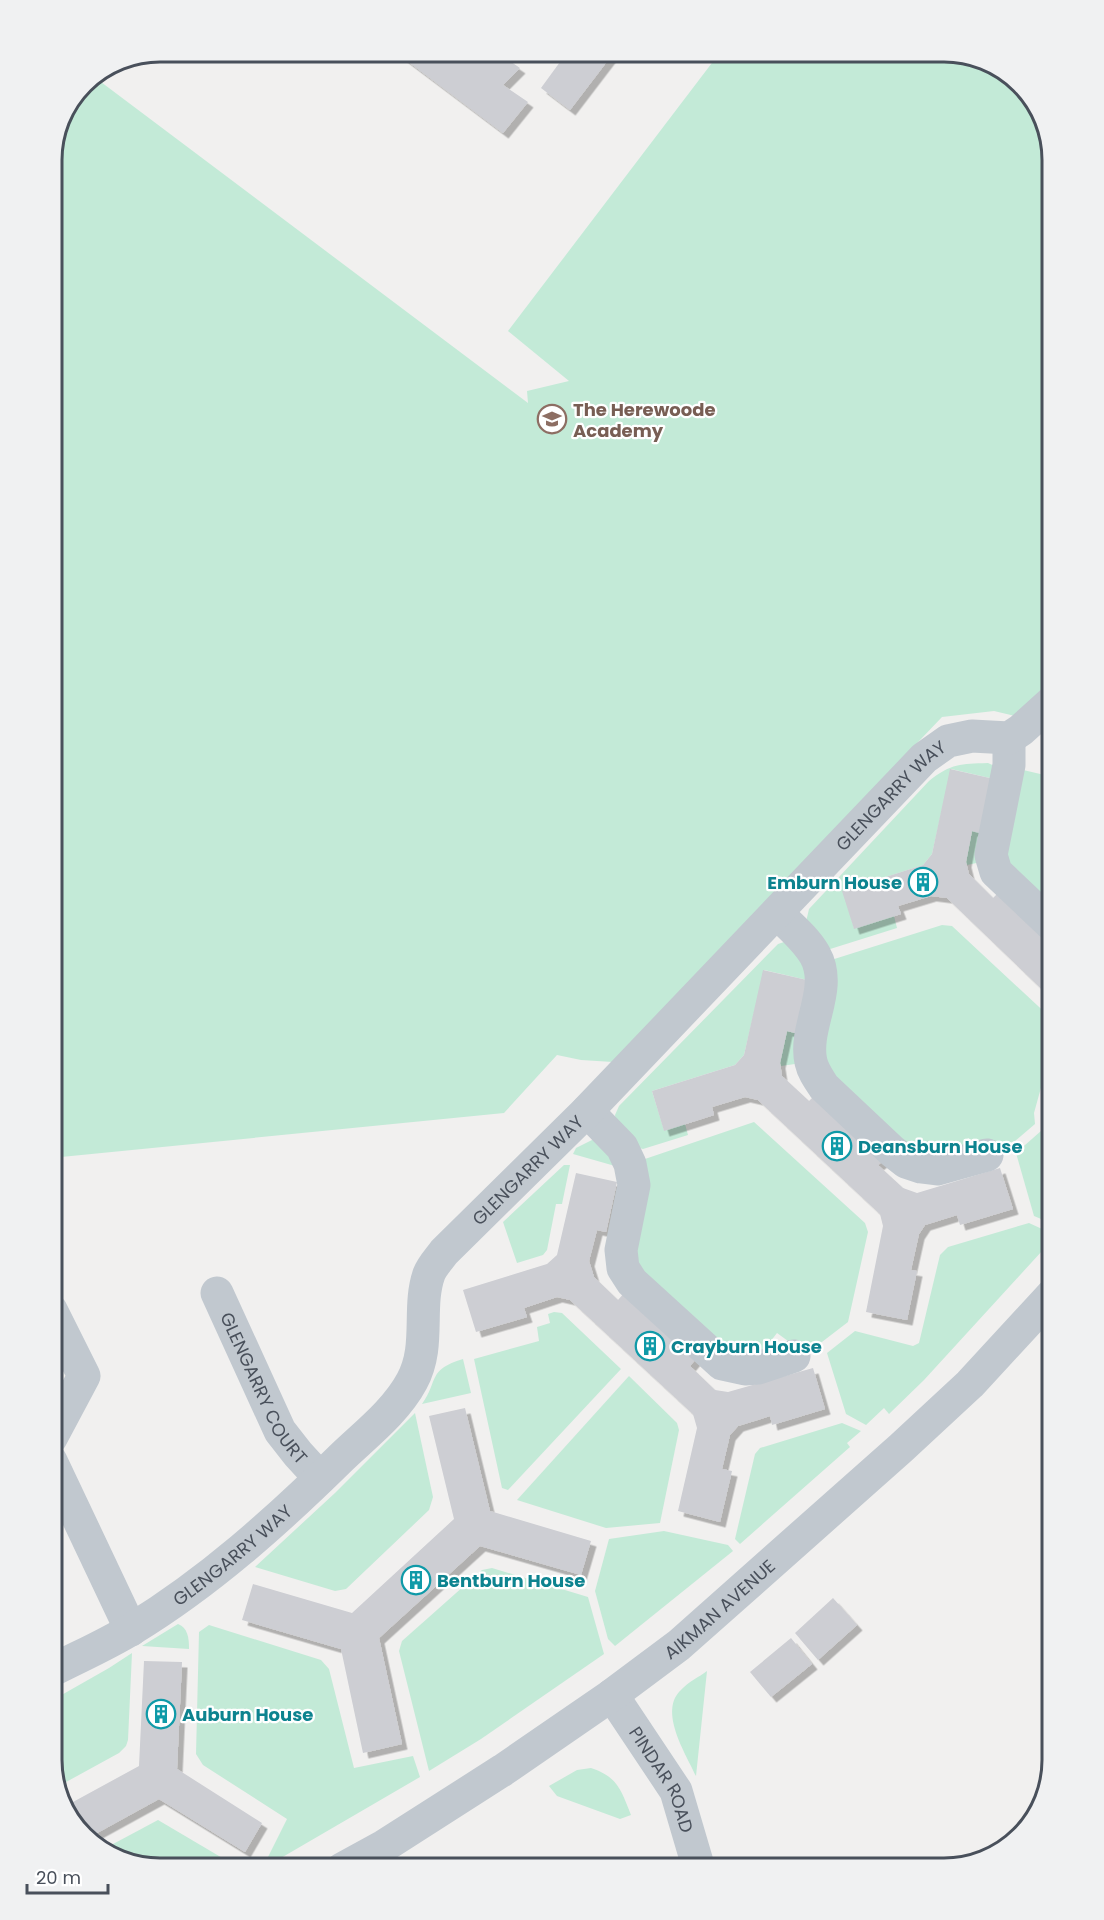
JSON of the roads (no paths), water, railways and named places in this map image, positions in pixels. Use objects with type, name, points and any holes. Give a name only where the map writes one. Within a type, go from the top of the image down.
[{"type":"street","points":[[1042,711],[1009,738],[1009,765],[991,855],[996,872],[1042,916]]},
{"type":"street","name":"GLENGARRY WAY","points":[[62,1665],[131,1630],[216,1571],[320,1478],[399,1400],[412,1380],[420,1360],[424,1296],[429,1273],[444,1252],[587,1111],[924,758],[948,741],[972,736],[1009,738]]},
{"type":"street","points":[[777,913],[816,957],[821,984],[810,1042],[810,1060],[815,1074],[824,1087],[892,1152],[906,1162],[937,1169],[987,1155]]},
{"type":"street","points":[[587,1111],[622,1147],[630,1164],[634,1185],[621,1250],[623,1268],[632,1282],[722,1364],[733,1368],[758,1368],[794,1356]]},
{"type":"street","name":"GLENGARRY COURT","points":[[217,1293],[280,1431],[320,1478]]},
{"type":"street","name":"AIKMAN AVENUE","points":[[391,1857],[503,1770],[612,1695],[679,1645],[970,1384],[1042,1306]]},
{"type":"street","points":[[62,1332],[84,1376],[62,1417]]},
{"type":"street","points":[[62,1484],[131,1630]]},
{"type":"street","name":"PINDAR ROAD","points":[[612,1695],[676,1791],[696,1858]]},
{"type":"place","name":"The Herewoode Academy","points":[[552,419]]},
{"type":"place","name":"Emburn House","points":[[923,882]]},
{"type":"place","name":"Deansburn House","points":[[837,1146]]},
{"type":"place","name":"Crayburn House","points":[[650,1346]]},
{"type":"place","name":"Bentburn House","points":[[416,1580]]},
{"type":"place","name":"Auburn House","points":[[161,1714]]}]
